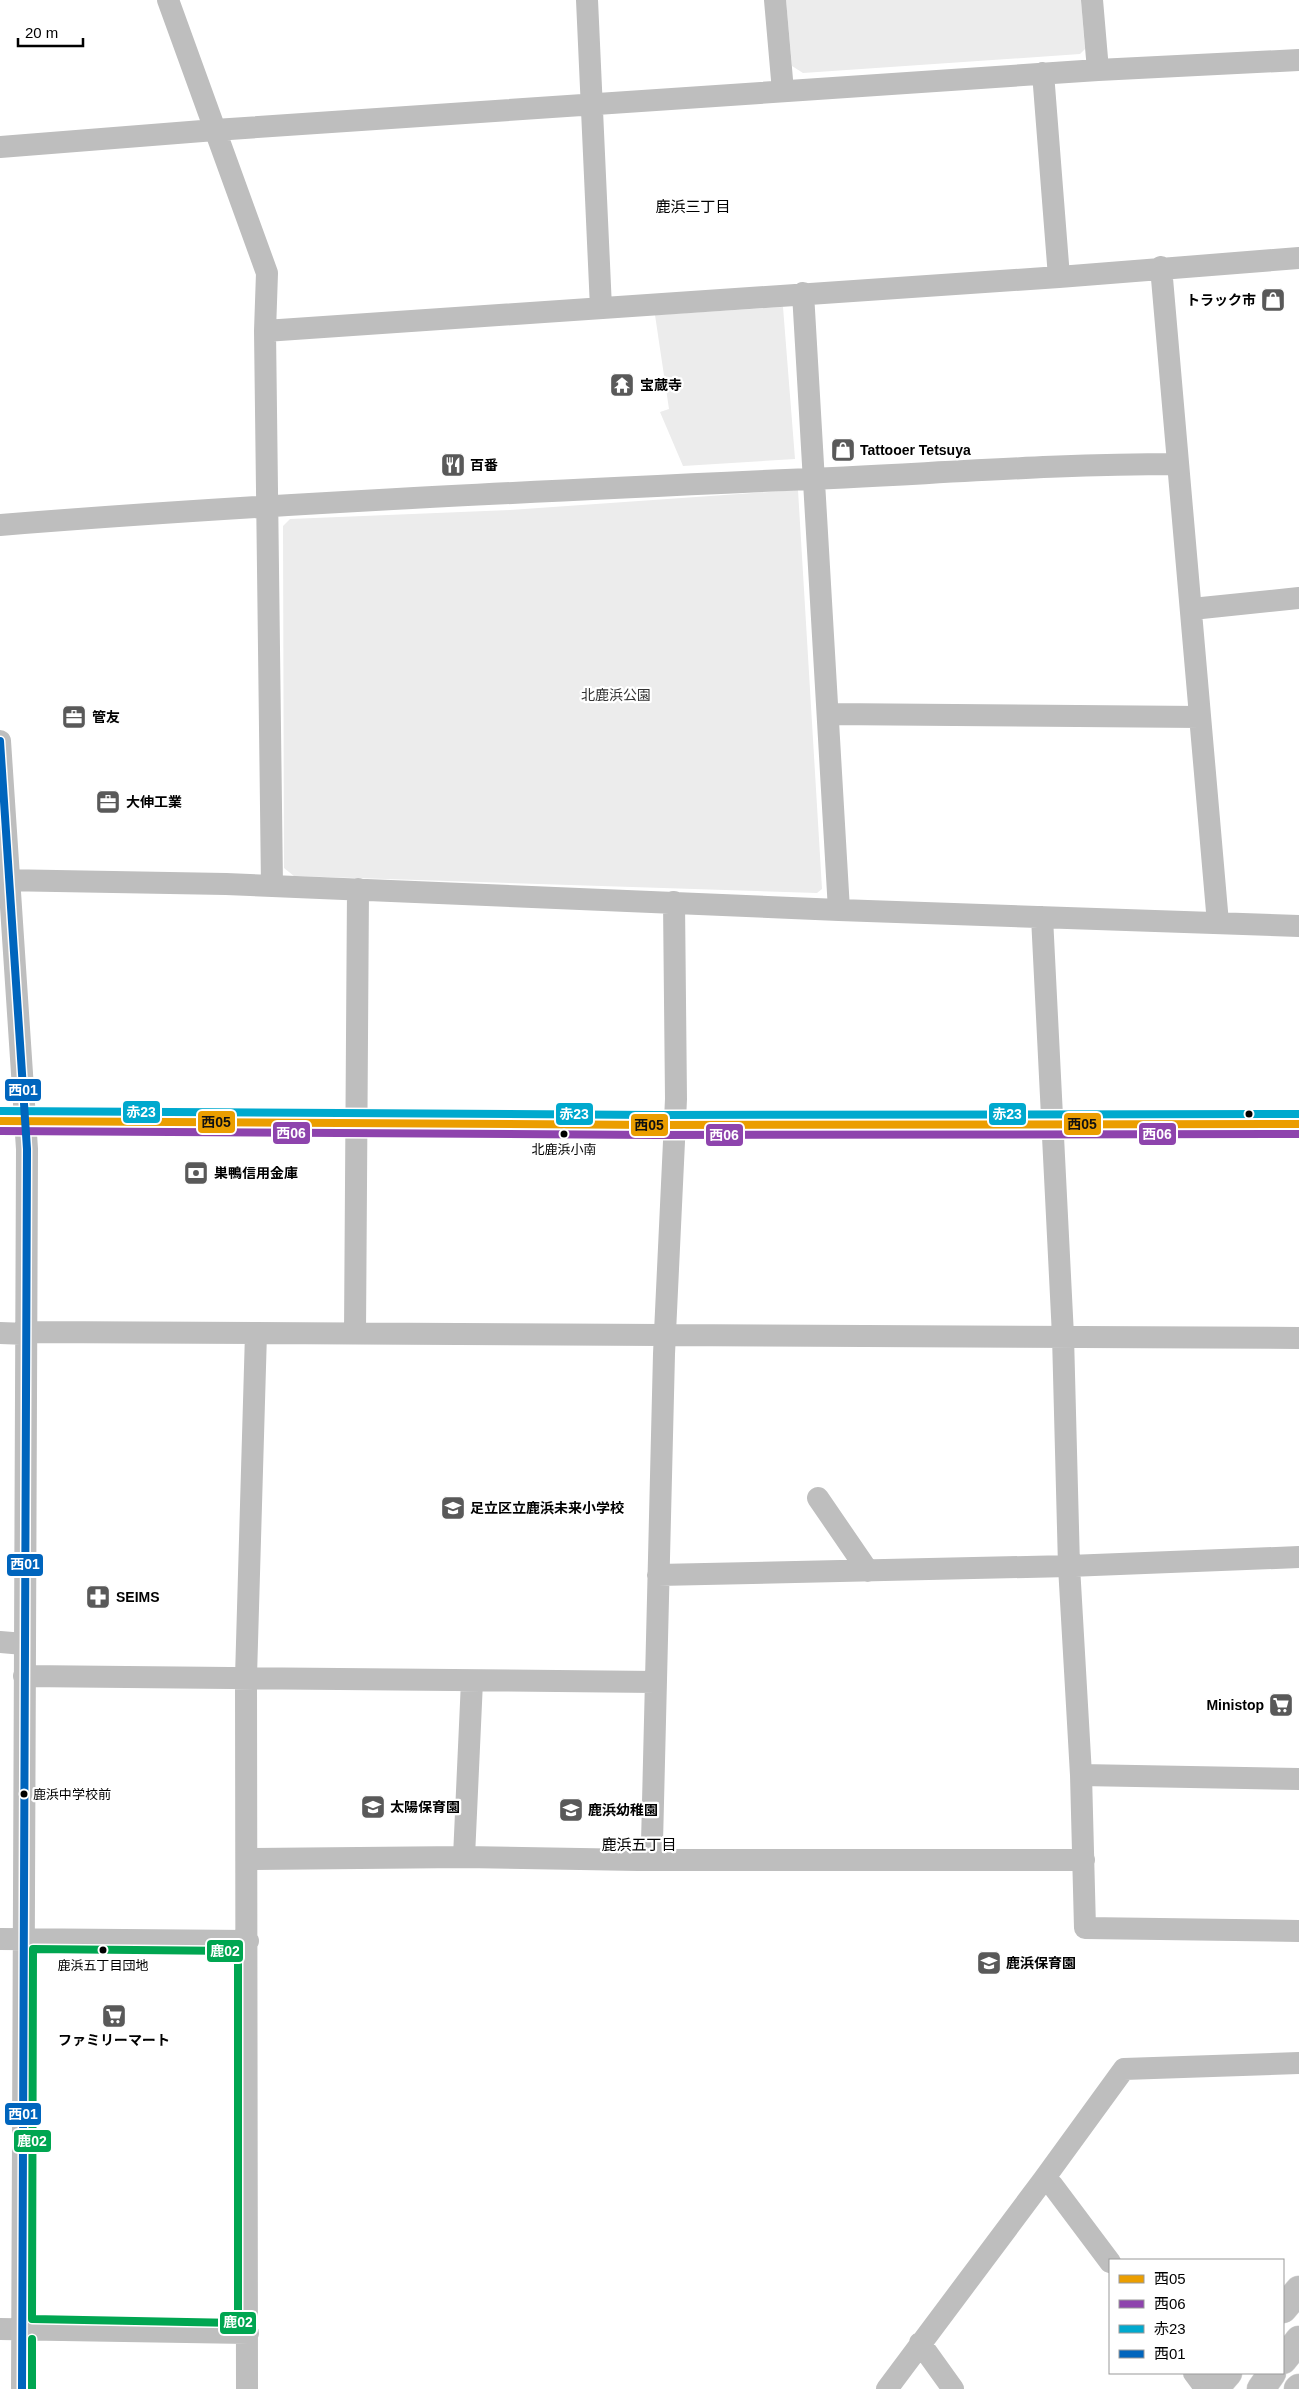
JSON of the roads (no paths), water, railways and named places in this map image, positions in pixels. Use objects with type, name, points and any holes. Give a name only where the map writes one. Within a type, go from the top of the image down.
[{"type":"main road","points":[[1284,2308],[1299,2290]]},
{"type":"main road","points":[[1284,2359],[1299,2340]]},
{"type":"main road","points":[[1214,2389],[1227,2374]]},
{"type":"main road","points":[[1261,2389],[1271,2374]]},
{"type":"street","points":[[168,0],[267,273],[265,331],[272,886]]},
{"type":"street","points":[[587,0],[601,308]]},
{"type":"street","points":[[775,0],[783,91]]},
{"type":"street","points":[[1092,0],[1098,70]]},
{"type":"street","points":[[0,147],[214,130],[1044,73],[1299,60]]},
{"type":"street","points":[[1044,73],[1059,277]]},
{"type":"street","points":[[265,331],[1059,277],[1161,267],[1299,258]]},
{"type":"street","points":[[1161,267],[1218,923]]},
{"type":"street","points":[[804,293],[839,910]]},
{"type":"street","points":[[0,525],[267,506],[1054,466],[1177,464]]},
{"type":"street","points":[[1192,609],[1299,598]]},
{"type":"street","points":[[828,714],[1200,717]]},
{"type":"street","points":[[0,741],[5,880],[26,1121],[27,1333],[24,1644],[22,2389]]},
{"type":"street","points":[[5,880],[138,881],[839,910],[1299,926]]},
{"type":"street","points":[[355,1333],[358,889]]},
{"type":"street","points":[[658,1860],[652,1843],[664,1336],[674,1125],[674,902]]},
{"type":"street","points":[[1042,917],[1063,1336],[1069,1566],[1084,1860],[1085,1928],[1299,1931]]},
{"type":"street","points":[[0,1121],[674,1125],[1299,1124]]},
{"type":"street","points":[[0,1333],[1299,1338]]},
{"type":"street","points":[[247,2389],[248,1859],[246,1677],[256,1333]]},
{"type":"street","points":[[818,1498],[868,1571]]},
{"type":"street","points":[[658,1574],[1069,1566],[1299,1557]]},
{"type":"street","points":[[0,1642],[24,1644]]},
{"type":"street","points":[[24,1676],[656,1682]]},
{"type":"street","points":[[464,1857],[472,1681]]},
{"type":"street","points":[[1080,1775],[1299,1779]]},
{"type":"street","points":[[248,1859],[464,1857],[658,1860],[1084,1860]]},
{"type":"street","points":[[0,1939],[248,1941]]},
{"type":"street","points":[[887,2389],[1124,2069],[1299,2063]]},
{"type":"street","points":[[1044,2179],[1053,2186],[1109,2261]]},
{"type":"street","points":[[0,2329],[248,2333]]},
{"type":"street","points":[[920,2343],[953,2389]]},
{"type":"street","points":[[1195,2374],[1206,2389]]},
{"type":"place","name":"トラック市","points":[[1273,300]]},
{"type":"place","name":"宝蔵寺","points":[[622,385]]},
{"type":"place","name":"Tattooer Tetsuya","points":[[843,450]]},
{"type":"place","name":"百番","points":[[453,465]]},
{"type":"place","name":"管友","points":[[74,717]]},
{"type":"place","name":"大伸工業","points":[[108,802]]},
{"type":"place","name":"北鹿浜小南","points":[[564,1134]]},
{"type":"place","name":"巣鴨信用金庫","points":[[196,1173]]},
{"type":"place","name":"足立区立鹿浜未来小学校","points":[[453,1508]]},
{"type":"place","name":"SEIMS","points":[[98,1597]]},
{"type":"place","name":"Ministop","points":[[1281,1705]]},
{"type":"place","name":"鹿浜中学校前","points":[[24,1794]]},
{"type":"place","name":"太陽保育園","points":[[373,1807]]},
{"type":"place","name":"鹿浜幼稚園","points":[[571,1810]]},
{"type":"place","name":"鹿浜五丁目団地","points":[[103,1950]]},
{"type":"place","name":"鹿浜保育園","points":[[989,1963]]},
{"type":"place","name":"ファミリーマート","points":[[114,2016]]},
{"type":"district","name":"鹿浜三丁目","points":[[693,206]]},
{"type":"district","name":"鹿浜五丁目","points":[[639,1844]]},
{"type":"park label","name":"北鹿浜公園","points":[[616,695]]}]
